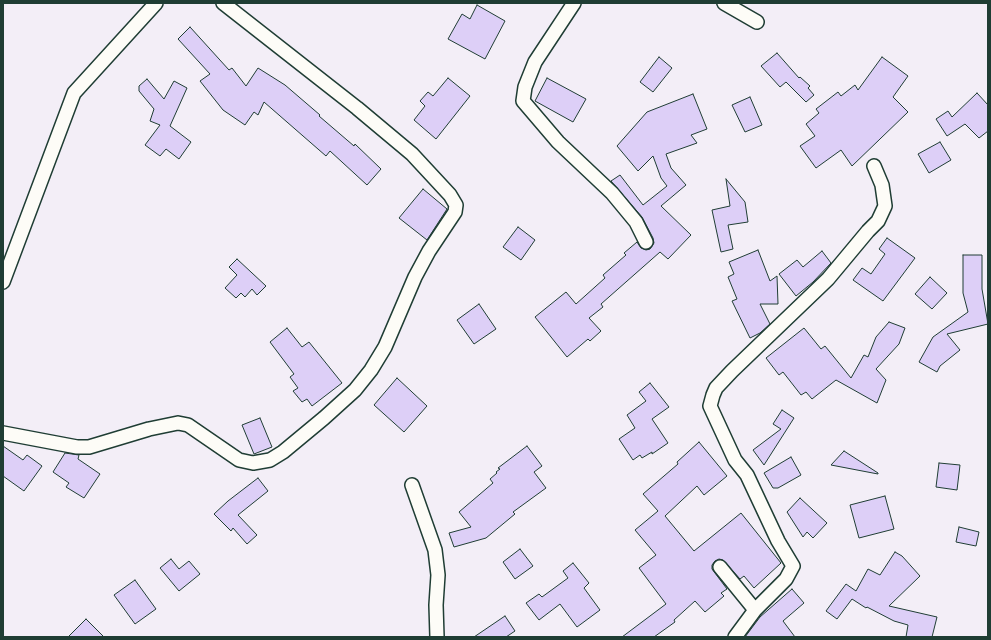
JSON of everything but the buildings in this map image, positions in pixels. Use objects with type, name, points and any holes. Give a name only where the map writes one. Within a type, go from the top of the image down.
[{"type":"street","points":[[3,282],[74,93],[156,3]]},
{"type":"street","points":[[3,433],[77,447],[89,447],[148,429],[178,423],[188,425],[240,460],[253,463],[270,460],[283,452],[324,418],[355,390],[371,370],[385,347],[415,277],[429,251],[456,212],[456,205],[450,195],[412,154],[358,108],[223,3]]},
{"type":"street","points":[[574,3],[535,62],[525,87],[523,101],[558,142],[612,193],[636,222],[646,242]]},
{"type":"street","points":[[724,3],[757,22]]},
{"type":"street","points":[[735,637],[755,610],[786,579],[793,566],[778,541],[747,475],[735,460],[710,406],[713,395],[716,388],[732,371],[828,279],[878,221],[884,206],[882,185],[874,166]]},
{"type":"street","points":[[412,485],[435,550],[438,575],[436,605],[437,637]]},
{"type":"street","points":[[720,567],[755,610]]}]
